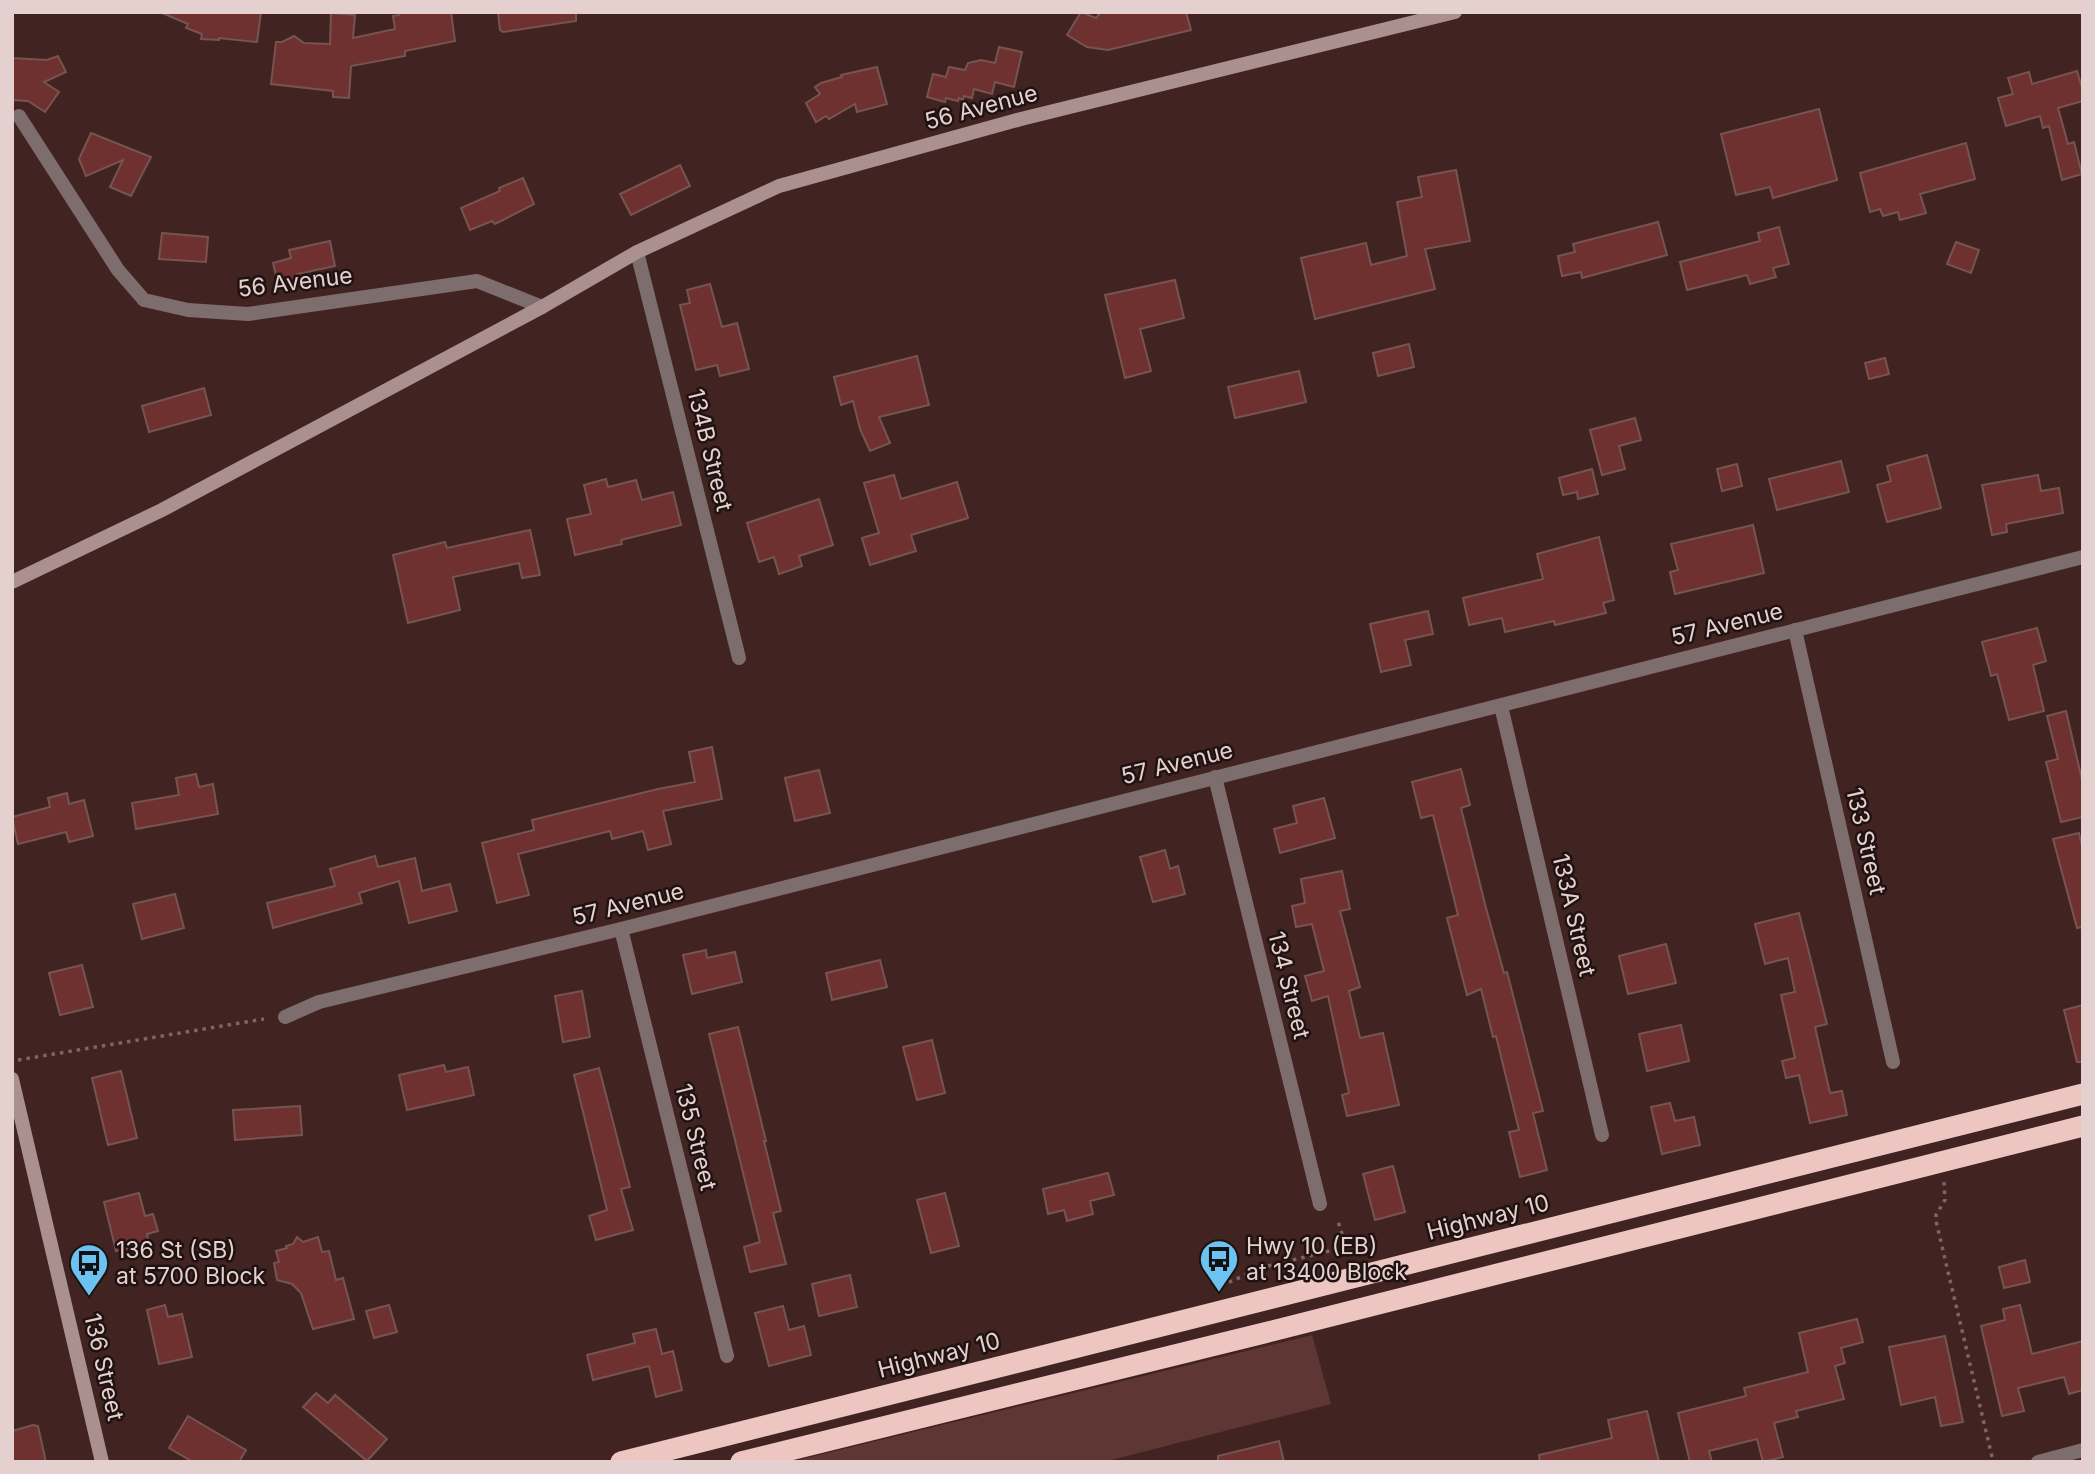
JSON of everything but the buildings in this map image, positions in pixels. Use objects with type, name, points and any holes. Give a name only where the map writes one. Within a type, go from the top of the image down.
[{"type":"highway","name":"Highway 10","points":[[621,1462],[2083,1094]]},
{"type":"highway","points":[[741,1462],[2083,1126]]},
{"type":"street","name":"56 Avenue","points":[[12,582],[162,510],[542,307],[637,252],[779,186],[1021,119],[1455,12]]},
{"type":"street","name":"56 Avenue","points":[[19,116],[118,270],[145,300],[188,310],[248,314],[477,281],[542,307]]},
{"type":"street","name":"134B Street","points":[[637,252],[739,658]]},
{"type":"street","name":"57 Avenue","points":[[285,1017],[319,1002],[621,929],[2083,557]]},
{"type":"street","name":"133 Street","points":[[1795,630],[1893,1062]]},
{"type":"street","name":"133A Street","points":[[1501,706],[1602,1135]]},
{"type":"street","name":"134 Street","points":[[1215,777],[1320,1204]]},
{"type":"street","name":"135 Street","points":[[621,929],[727,1356]]},
{"type":"street","name":"136 Street","points":[[12,1079],[102,1462]]},
{"type":"street","points":[[2038,1462],[2083,1450]]},
{"type":"path","points":[[18,1060],[264,1019]]},
{"type":"path","points":[[1944,1181],[1945,1200],[1936,1215],[1936,1221],[1993,1461]]},
{"type":"path","points":[[1219,1297],[1218,1287],[1264,1267],[1346,1247],[1336,1218]]},
{"type":"shaded area","points":[[1312,1335],[1331,1404],[1103,1462],[790,1462]]},
{"type":"place","name":"Hwy 10 (EB) at 13400 Block","points":[[1219,1293]]},
{"type":"place","name":"136 St (SB) at 5700 Block","points":[[89,1297]]}]
